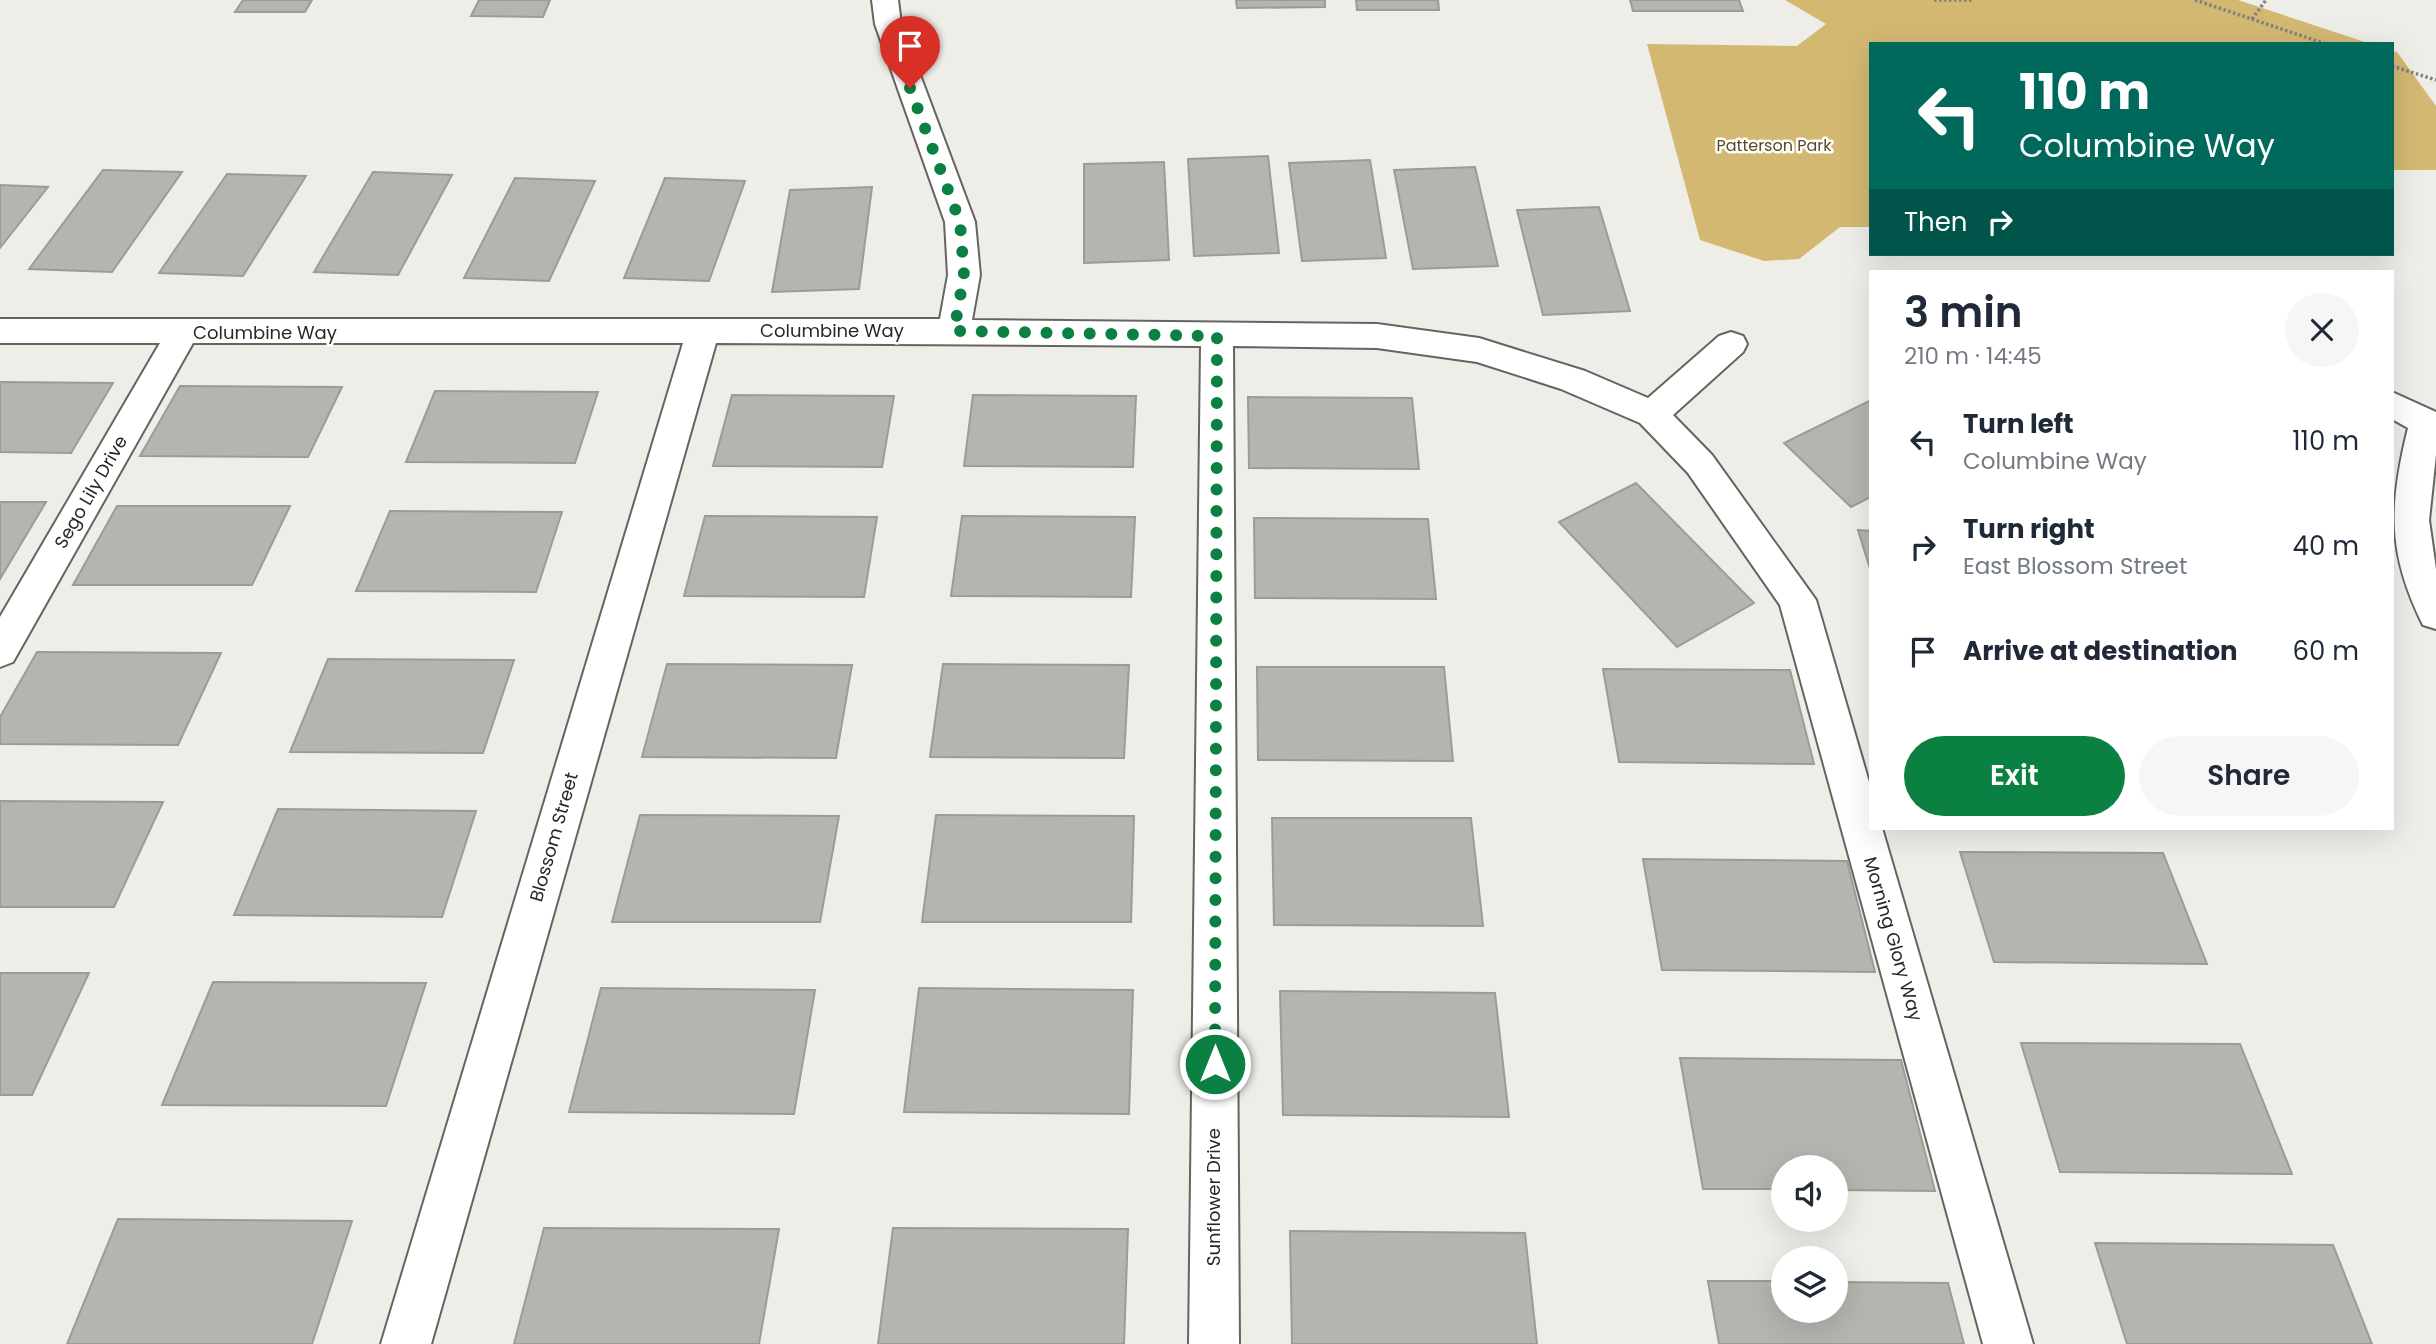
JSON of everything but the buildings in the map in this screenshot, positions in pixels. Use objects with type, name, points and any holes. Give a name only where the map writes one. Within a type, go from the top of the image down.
[{"type":"street","points":[[885,0],[888,24],[960,222],[964,275],[954,331]]},
{"type":"street","name":"Columbine Way","points":[[0,331],[954,331],[1377,336],[1479,350],[1573,380],[1652,414]]},
{"type":"street","name":"Blossom Street","points":[[406,1344],[703,331]]},
{"type":"street","name":"Sego Lily Drive","points":[[0,651],[182,333]]},
{"type":"street","name":"Sunflower Drive","points":[[1214,1344],[1217,336]]},
{"type":"street","points":[[1652,414],[1731,344]]},
{"type":"street","points":[[2394,405],[2431,420],[2412,493],[2411,548],[2436,614]]},
{"type":"street","name":"Morning Glory Way","points":[[1652,414],[1700,464],[1797,600],[2008,1344]]},
{"type":"path","points":[[1934,0],[1974,0]]},
{"type":"path","points":[[2195,0],[2320,42]]},
{"type":"path","points":[[2252,19],[2266,0]]},
{"type":"path","points":[[2394,67],[2436,80]]},
{"type":"green space","name":"Patterson Park","points":[[1785,0],[2238,0],[2365,42],[1869,42],[1869,227],[1840,227],[1799,259],[1764,261],[1700,240],[1647,44],[1797,46],[1826,24]]},
{"type":"green space","points":[[2394,51],[2436,106],[2436,170],[2394,170]]},
{"type":"route","points":[[910,88],[960,222],[964,275],[954,331],[1217,336],[1215,1064]]}]
